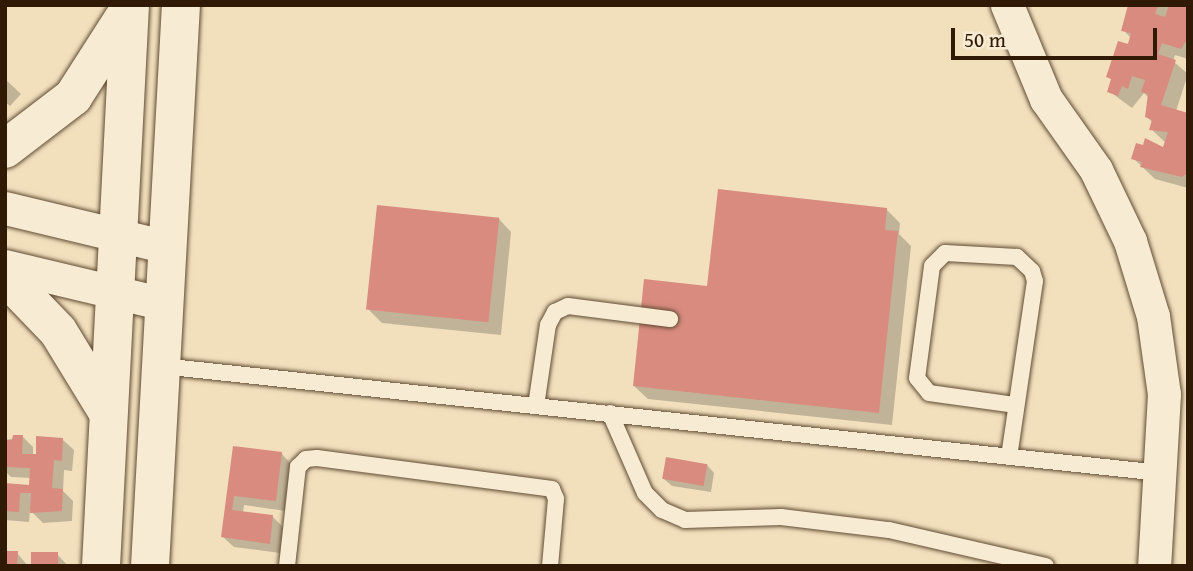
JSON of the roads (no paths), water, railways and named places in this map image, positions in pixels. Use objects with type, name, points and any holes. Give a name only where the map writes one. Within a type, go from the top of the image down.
[{"type":"street","points":[[150,566],[181,5]]},
{"type":"street","points":[[1007,5],[1046,99],[1096,170],[1130,240],[1153,316],[1164,394],[1154,566]]},
{"type":"street","points":[[5,149],[73,97],[130,7]]},
{"type":"street","points":[[101,566],[130,7]]},
{"type":"street","points":[[5,208],[168,247]]},
{"type":"street","points":[[5,266],[164,304]]},
{"type":"street","points":[[5,276],[58,331],[108,414]]},
{"type":"lane","points":[[1009,457],[1035,281],[1032,271],[1017,257],[945,253],[932,266],[917,378],[929,393],[1016,405]]},
{"type":"lane","points":[[536,406],[548,325],[555,312],[568,306],[670,319]]},
{"type":"lane","points":[[161,366],[1161,473]]},
{"type":"lane","points":[[610,413],[645,493],[662,510],[685,520],[781,517],[875,528],[1046,566]]},
{"type":"lane","points":[[287,566],[298,467],[306,459],[317,458],[552,489],[556,499],[550,566]]}]
